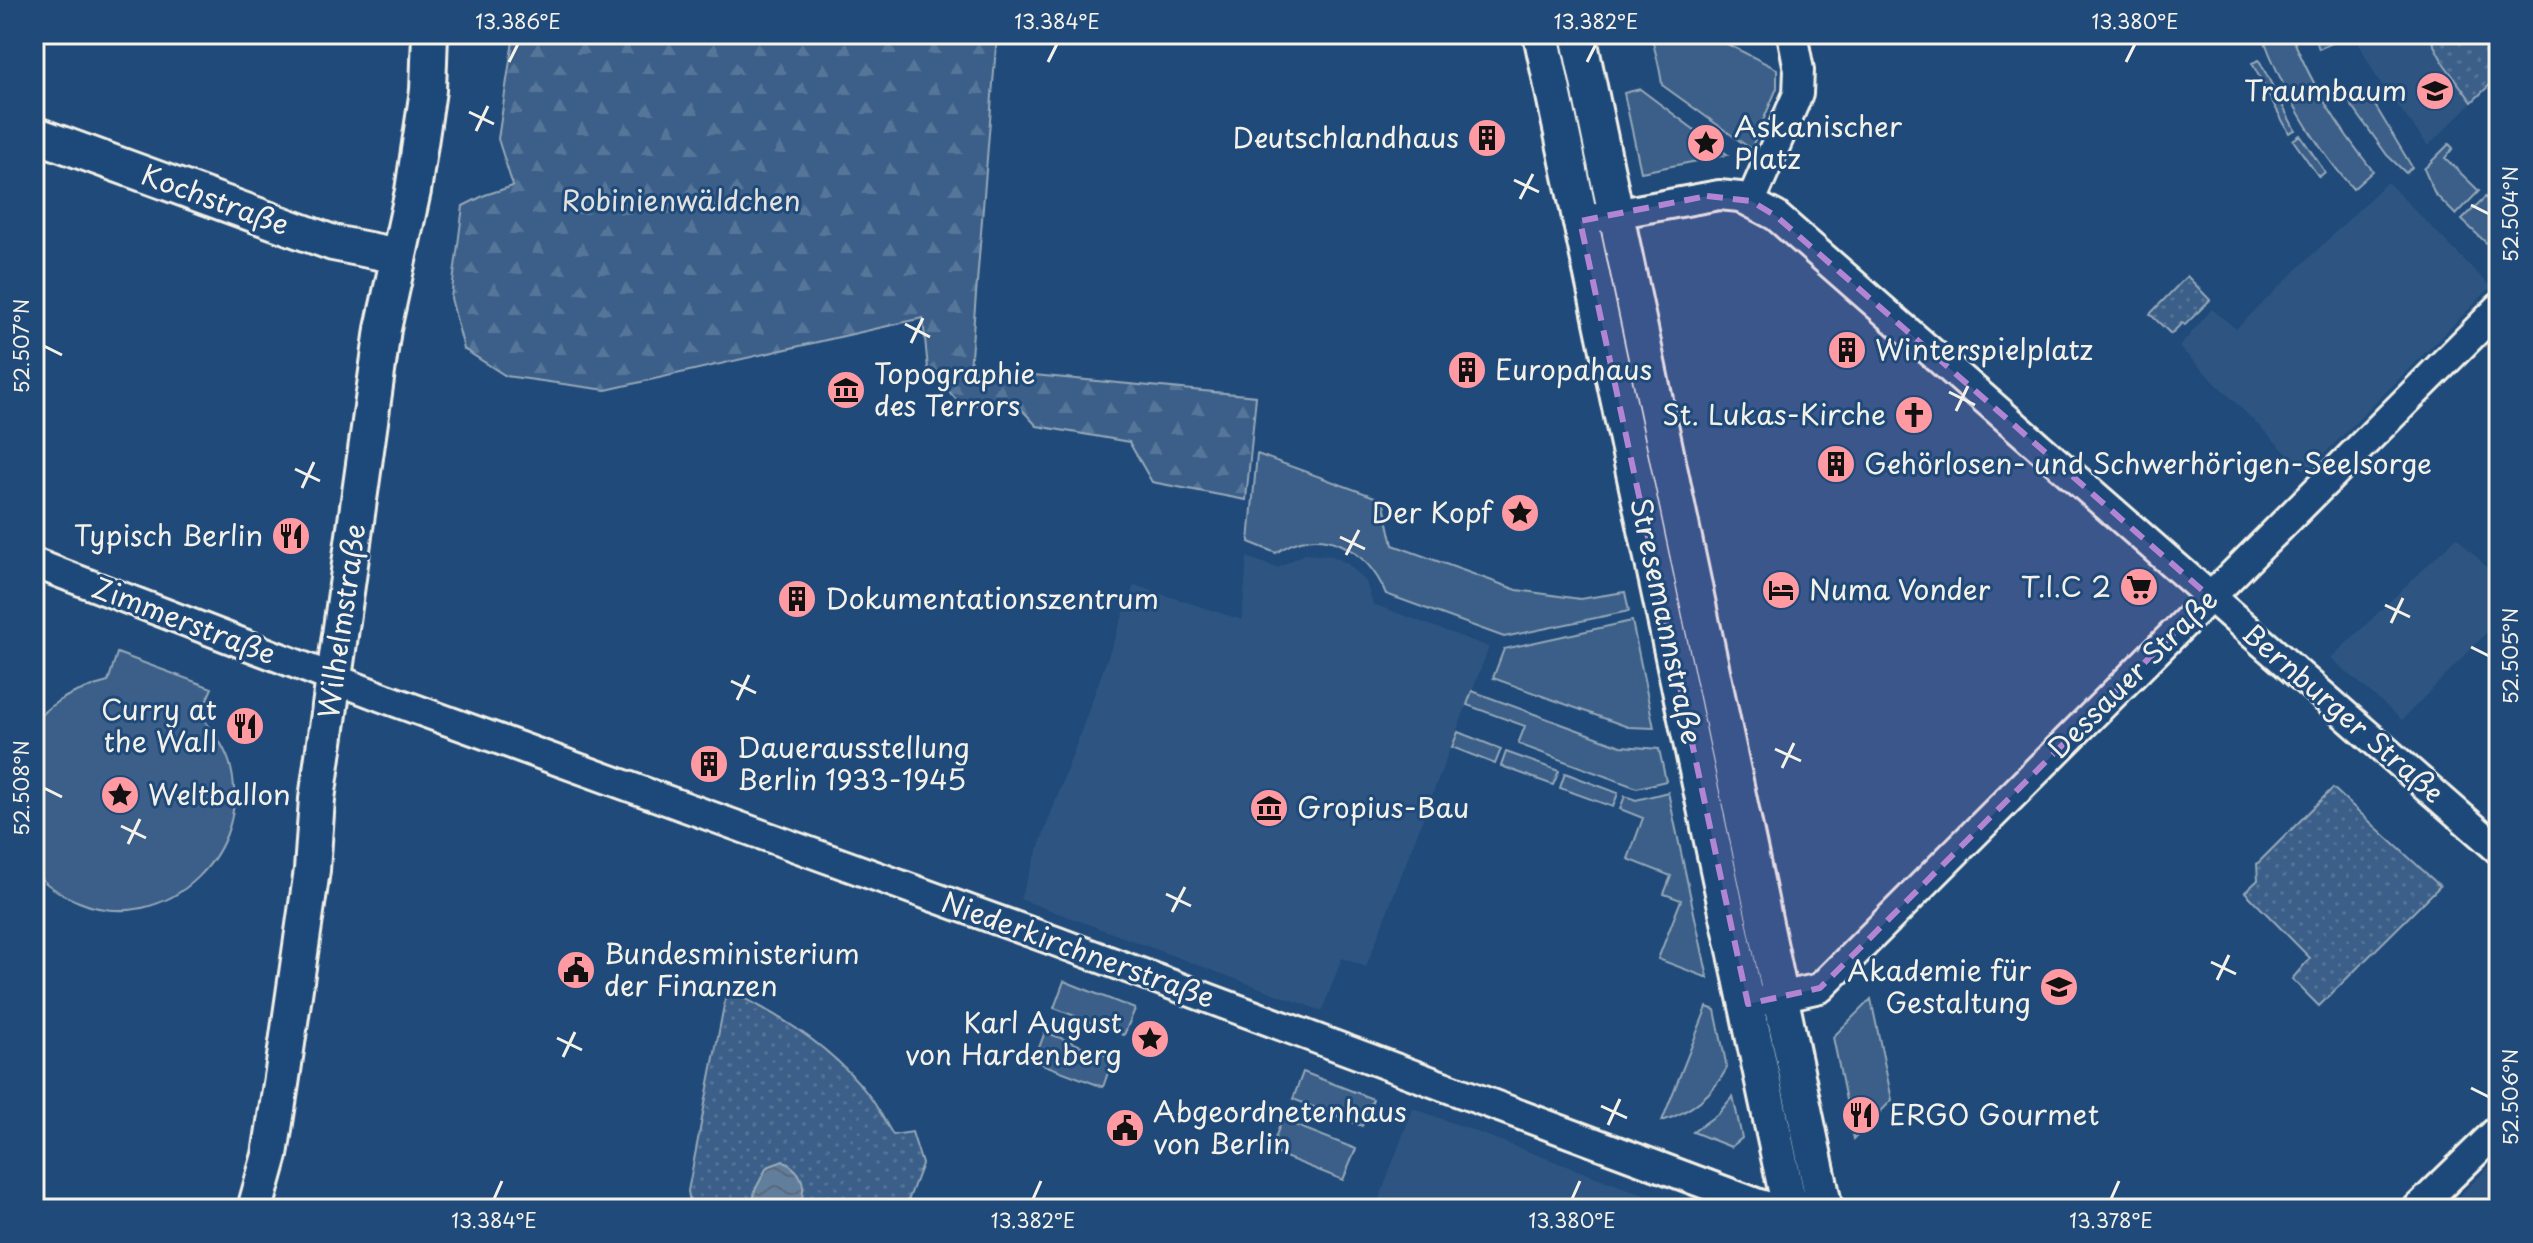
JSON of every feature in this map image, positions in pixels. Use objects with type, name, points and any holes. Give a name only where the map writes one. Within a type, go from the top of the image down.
[{"type":"main road","name":"Wilhelmstraße","points":[[255,1209],[270,1155],[281,1085],[312,870],[317,799],[383,329],[409,215],[428,90],[430,34]]},
{"type":"main road","name":"Stresemannstraße","points":[[1541,34],[1748,1004],[1807,1207]]},
{"type":"main road","name":"Stresemannstraße","points":[[1578,34],[1781,996],[1807,1207]]},
{"type":"main road","name":"Kochstraße","points":[[34,134],[333,243],[399,256]]},
{"type":"main road","points":[[1596,294],[1631,286]]},
{"type":"main road","points":[[1645,521],[1678,514]]},
{"type":"main road","points":[[1687,717],[1720,711]]},
{"type":"main road","points":[[1723,890],[1757,883]]},
{"type":"street","points":[[1580,221],[1707,196],[1729,195],[1751,201],[1798,94],[1799,70],[1792,34]]},
{"type":"street","name":"Bernburger Straße","points":[[1751,201],[1776,216],[2499,850]]},
{"type":"street","name":"Dessauer Straße","points":[[1748,1004],[1820,988],[2499,308]]},
{"type":"street","name":"Zimmerstraße","points":[[34,563],[334,678]]},
{"type":"street","name":"Niederkirchnerstraße","points":[[334,678],[1303,1032],[1759,1204],[1772,1208],[1807,1207]]},
{"type":"street","points":[[2417,1209],[2499,1129]]},
{"type":"highlighted area","points":[[1707,196],[1751,201],[1776,216],[2210,597],[1820,988],[1748,1004],[1580,221]]},
{"type":"shaded area","name":"Traumbaum","points":[[2354,34],[2499,34],[2499,76],[2428,146],[2377,78]]},
{"type":"shaded area","points":[[2387,182],[2491,287],[2306,472],[2179,347],[2212,309],[2236,329]]},
{"type":"shaded area","points":[[2457,537],[2499,580],[2499,620],[2402,720],[2331,658]]},
{"type":"shaded area","points":[[1304,554],[1332,556],[1348,564],[1366,582],[1373,604],[1489,647],[1366,967],[1342,958],[1322,1011],[1020,899],[1134,585],[1242,620],[1247,557],[1277,568]]},
{"type":"shaded area","points":[[1413,1108],[1681,1209],[1395,1209],[1378,1202]]},
{"type":"shaded area","points":[[2499,1157],[2499,1209],[2446,1209]]},
{"type":"green space","name":"Robinienwäldchen","points":[[514,34],[997,34],[970,369],[1256,396],[1246,500],[1152,482],[1129,442],[1037,426],[1012,399],[963,407],[928,369],[923,318],[606,390],[506,376],[464,349],[451,298],[463,206],[513,186],[498,139]]},
{"type":"green space","points":[[1651,34],[1724,34],[1721,41],[1777,69],[1777,88],[1751,149],[1662,85]]},
{"type":"green space","points":[[2262,34],[2291,34],[2327,106],[2373,171],[2353,189],[2300,116]]},
{"type":"green space","points":[[2314,34],[2338,34],[2341,39],[2319,49]]},
{"type":"green space","points":[[2428,34],[2499,34],[2499,76],[2472,102],[2444,64]]},
{"type":"green space","points":[[2259,60],[2295,130],[2289,133],[2252,63]]},
{"type":"green space","points":[[1640,89],[1728,155],[1641,172],[1624,93]]},
{"type":"green space","points":[[2367,92],[2412,167],[2406,173],[2387,155],[2350,103]]},
{"type":"green space","points":[[2300,135],[2325,172],[2319,177],[2293,140]]},
{"type":"green space","points":[[2449,144],[2453,148],[2445,158],[2479,191],[2456,215],[2435,194],[2424,169]]},
{"type":"green space","points":[[2485,197],[2499,212],[2499,255],[2462,220]]},
{"type":"green space","points":[[2187,276],[2210,300],[2185,325],[2182,323],[2171,334],[2150,314]]},
{"type":"green space","points":[[1257,454],[1383,500],[1393,545],[1517,590],[1580,599],[1625,592],[1629,611],[1504,637],[1386,594],[1367,564],[1340,544],[1309,539],[1276,553],[1249,542]]},
{"type":"green space","points":[[1632,621],[1654,728],[1628,727],[1493,678],[1504,649]]},
{"type":"green space","points":[[117,653],[212,688],[200,715],[227,755],[234,794],[230,826],[217,854],[197,878],[172,897],[143,908],[112,910],[66,896],[34,871],[34,722],[68,696],[108,682]]},
{"type":"green space","points":[[1472,691],[1621,746],[1659,749],[1666,781],[1637,788],[1518,744],[1525,726],[1467,705]]},
{"type":"green space","points":[[1458,732],[1501,749],[1495,764],[1452,747]]},
{"type":"green space","points":[[1506,752],[1559,771],[1553,785],[1501,766]]},
{"type":"green space","points":[[1565,773],[1618,793],[1613,807],[1560,788]]},
{"type":"green space","points":[[2333,788],[2440,886],[2319,1006],[2292,979],[2310,958],[2245,892],[2258,880],[2257,864]]},
{"type":"green space","points":[[1668,792],[1708,978],[1658,959],[1681,900],[1664,894],[1671,876],[1628,859],[1643,818],[1620,809],[1625,796],[1636,800]]},
{"type":"green space","points":[[1064,981],[1135,1009],[1124,1035],[1054,1008]]},
{"type":"green space","points":[[727,990],[767,1010],[823,1048],[856,1079],[893,1135],[912,1132],[922,1164],[905,1209],[691,1209],[688,1191]]},
{"type":"green space","points":[[1871,999],[1892,1100],[1854,1139],[1833,1037]]},
{"type":"green space","points":[[1707,1007],[1715,1010],[1727,1068],[1700,1101],[1662,1121]]},
{"type":"green space","points":[[1045,1032],[1113,1058],[1103,1087],[1034,1061]]},
{"type":"green space","points":[[1303,1072],[1373,1099],[1362,1126],[1293,1099]]},
{"type":"green space","points":[[1733,1096],[1742,1138],[1731,1147],[1693,1132],[1719,1113]]},
{"type":"green space","points":[[1282,1120],[1356,1149],[1343,1180],[1270,1151]]},
{"type":"water","points":[[783,1161],[802,1180],[799,1209],[752,1209],[755,1190],[767,1167]]},
{"type":"place","name":"Traumbaum","points":[[2435,91]]},
{"type":"place","name":"Deutschlandhaus","points":[[1487,138]]},
{"type":"place","name":"Askanischer Platz","points":[[1706,143]]},
{"type":"place","name":"Winterspielplatz","points":[[1847,350]]},
{"type":"place","name":"Europahaus","points":[[1467,370]]},
{"type":"place","name":"Topographie des Terrors","points":[[846,390]]},
{"type":"place","name":"St. Lukas-Kirche","points":[[1914,415]]},
{"type":"place","name":"Gehörlosen- und Schwerhörigen-Seelsorge","points":[[1836,464]]},
{"type":"place","name":"Der Kopf","points":[[1520,513]]},
{"type":"place","name":"Typisch Berlin","points":[[291,536]]},
{"type":"place","name":"T.I.C 2","points":[[2139,587]]},
{"type":"place","name":"Numa Vonder","points":[[1781,590]]},
{"type":"place","name":"Dokumentationszentrum","points":[[797,599]]},
{"type":"place","name":"Curry at the Wall","points":[[245,726]]},
{"type":"place","name":"Dauerausstellung Berlin 1933-1945","points":[[709,764]]},
{"type":"place","name":"Weltballon","points":[[120,795]]},
{"type":"place","name":"Gropius-Bau","points":[[1269,808]]},
{"type":"place","name":"Bundesministerium der Finanzen","points":[[576,970]]},
{"type":"place","name":"Akademie für Gestaltung","points":[[2059,987]]},
{"type":"place","name":"Karl August von Hardenberg","points":[[1150,1039]]},
{"type":"place","name":"ERGO Gourmet","points":[[1861,1115]]},
{"type":"place","name":"Abgeordnetenhaus von Berlin","points":[[1125,1128]]}]
